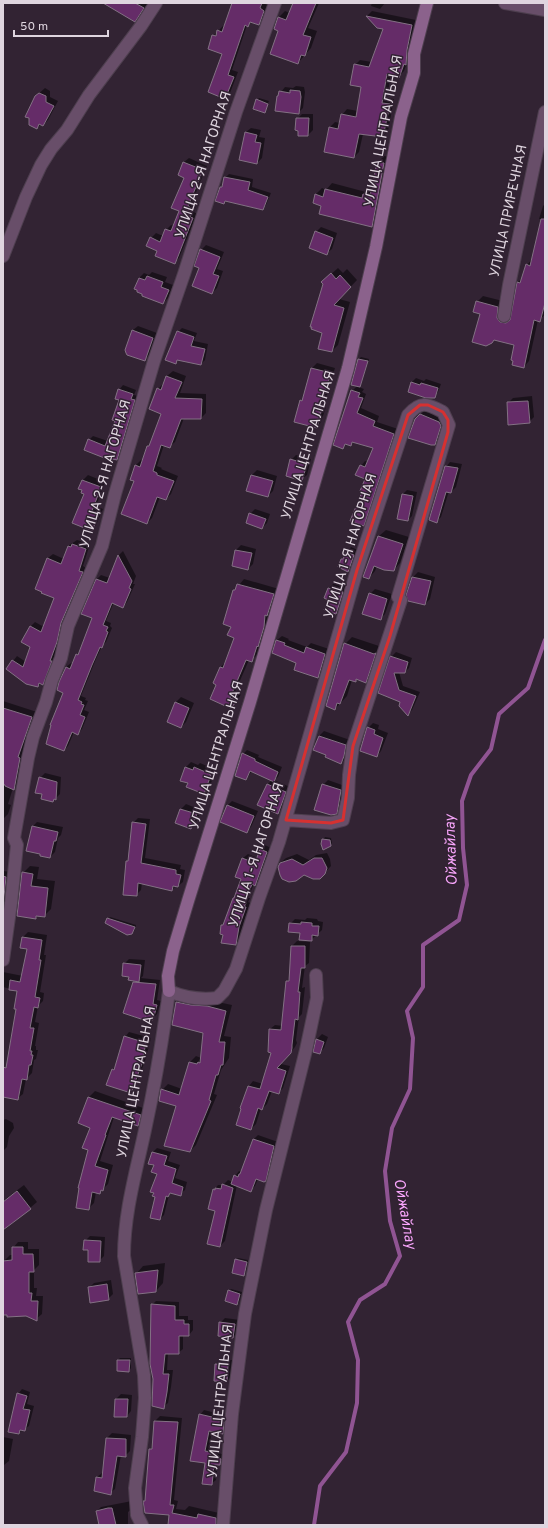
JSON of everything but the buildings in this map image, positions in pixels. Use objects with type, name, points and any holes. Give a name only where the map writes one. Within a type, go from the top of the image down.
[{"type":"street","points":[[3,256],[26,197],[41,165],[51,149],[68,130],[89,95],[141,26],[156,3]]},
{"type":"street","name":"УЛИЦА 2-Я НАГОРНАЯ","points":[[3,960],[17,845],[14,838],[33,737],[61,658],[68,626],[102,546],[115,494],[154,360],[184,274],[236,112],[275,3]]},
{"type":"street","name":"УЛИЦА ЦЕНТРАЛЬНАЯ","points":[[142,1525],[137,1515],[135,1488],[142,1437],[145,1398],[144,1375],[124,1256],[124,1238],[134,1177],[160,1057],[169,991],[168,976],[173,951],[250,702],[348,368],[376,247],[402,117],[414,73],[414,54],[427,3]]},
{"type":"street","points":[[505,3],[545,10]]},
{"type":"street","name":"УЛИЦА ПРИРЕЧНАЯ","points":[[504,316],[545,112]]},
{"type":"street","name":"УЛИЦА 1-Я НАГОРНАЯ","points":[[169,991],[183,997],[194,999],[217,998],[224,991],[236,968],[286,820],[358,570],[408,415],[414,408],[420,405],[428,405],[443,412],[448,420],[448,432],[398,597],[401,600],[353,746],[346,807],[343,820],[331,824],[286,820]]},
{"type":"street","name":"УЛИЦА ЦЕНТРАЛЬНАЯ","points":[[223,1525],[232,1414],[245,1314],[266,1210],[306,1050],[317,998],[316,975]]},
{"type":"highlighted area","points":[[420,405],[428,405],[443,412],[448,420],[448,432],[390,636],[353,746],[343,820],[331,823],[286,820],[357,570],[408,415]]},
{"type":"waterway","name":"Ойжайлау","points":[[314,1525],[320,1486],[346,1452],[357,1403],[358,1360],[348,1322],[360,1300],[385,1284],[400,1256],[390,1221],[385,1171],[392,1128],[410,1089],[413,1038],[407,1011],[423,987],[423,945],[459,920],[467,885],[463,848],[462,801],[471,775],[491,749],[499,714],[528,688],[545,640]]}]
